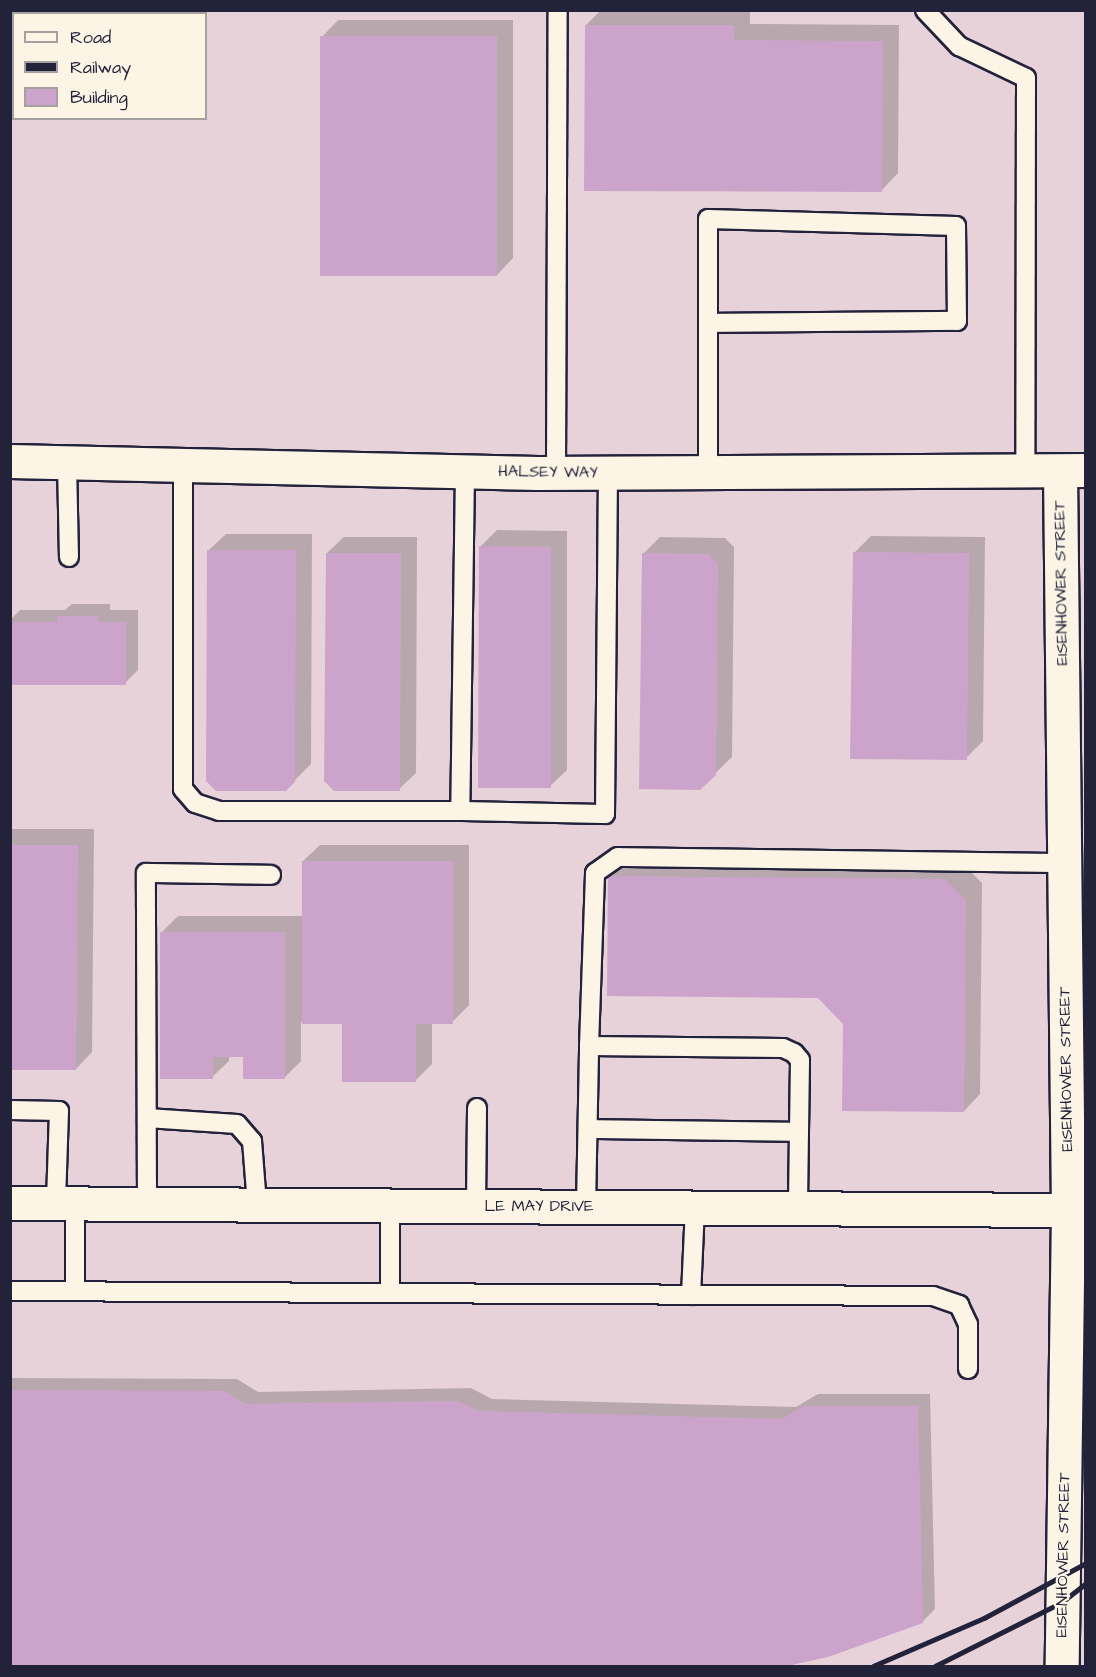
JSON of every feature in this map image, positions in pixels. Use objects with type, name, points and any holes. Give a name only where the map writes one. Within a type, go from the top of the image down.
[{"type":"street","name":"HALSEY WAY","points":[[10,461],[555,473],[1073,470]]},
{"type":"street","name":"EISENHOWER STREET","points":[[1062,1666],[1068,1210],[1073,470]]},
{"type":"street","name":"LE MAY DRIVE","points":[[10,1203],[1068,1210]]},
{"type":"lane","points":[[555,473],[558,10]]},
{"type":"lane","points":[[925,10],[959,46],[1026,78],[1025,471]]},
{"type":"lane","points":[[708,323],[957,321],[956,226],[708,219],[708,323],[708,472]]},
{"type":"lane","points":[[67,463],[69,557]]},
{"type":"lane","points":[[183,465],[183,789],[195,803],[219,812],[605,814],[608,473]]},
{"type":"lane","points":[[460,812],[465,471]]},
{"type":"lane","points":[[586,1207],[595,873],[618,857],[1071,877]]},
{"type":"lane","points":[[147,1204],[146,873],[271,875]]},
{"type":"lane","points":[[589,1046],[783,1048],[800,1060],[798,1208]]},
{"type":"lane","points":[[476,1206],[477,1108]]},
{"type":"lane","points":[[10,1110],[59,1111],[75,1292]]},
{"type":"lane","points":[[147,1118],[237,1124],[252,1141],[257,1204]]},
{"type":"lane","points":[[588,1129],[799,1132]]},
{"type":"lane","points":[[390,1206],[390,1293]]},
{"type":"lane","points":[[691,1295],[695,1208]]},
{"type":"lane","points":[[10,1291],[933,1296],[959,1305],[968,1324],[968,1369]]},
{"type":"shaded area","points":[[11,11],[1085,11],[1085,1666],[11,1666]]},
{"type":"building","points":[[585,25],[734,25],[734,40],[883,41],[882,192],[584,191]]},
{"type":"building","points":[[320,36],[497,36],[497,276],[320,276]]},
{"type":"building","points":[[479,546],[551,547],[551,788],[478,788]]},
{"type":"building","points":[[207,550],[296,550],[295,782],[286,791],[216,791],[206,781]]},
{"type":"building","points":[[853,552],[969,553],[967,760],[850,759]]},
{"type":"building","points":[[326,553],[401,553],[400,791],[334,791],[324,781]]},
{"type":"building","points":[[642,553],[708,554],[718,564],[716,775],[700,790],[639,789]]},
{"type":"building","points":[[57,616],[98,616],[98,622],[126,622],[126,685],[10,685],[10,622],[57,622]]},
{"type":"building","points":[[10,845],[78,845],[76,1070],[10,1070]]},
{"type":"building","points":[[302,861],[453,861],[453,1024],[416,1024],[416,1082],[342,1082],[342,1024],[302,1024]]},
{"type":"building","points":[[608,876],[945,879],[966,900],[964,1112],[842,1111],[843,1024],[818,998],[607,996]]},
{"type":"building","points":[[160,932],[285,932],[285,1079],[243,1079],[243,1057],[213,1057],[213,1079],[160,1079]]},
{"type":"building","points":[[10,1390],[224,1391],[245,1404],[458,1401],[479,1411],[782,1419],[804,1406],[918,1406],[923,1623],[828,1657],[787,1666],[10,1666]]},
{"type":"railway","points":[[873,1666],[984,1618],[1086,1563]]},
{"type":"railway","points":[[935,1666],[1062,1602],[1086,1583]]}]
